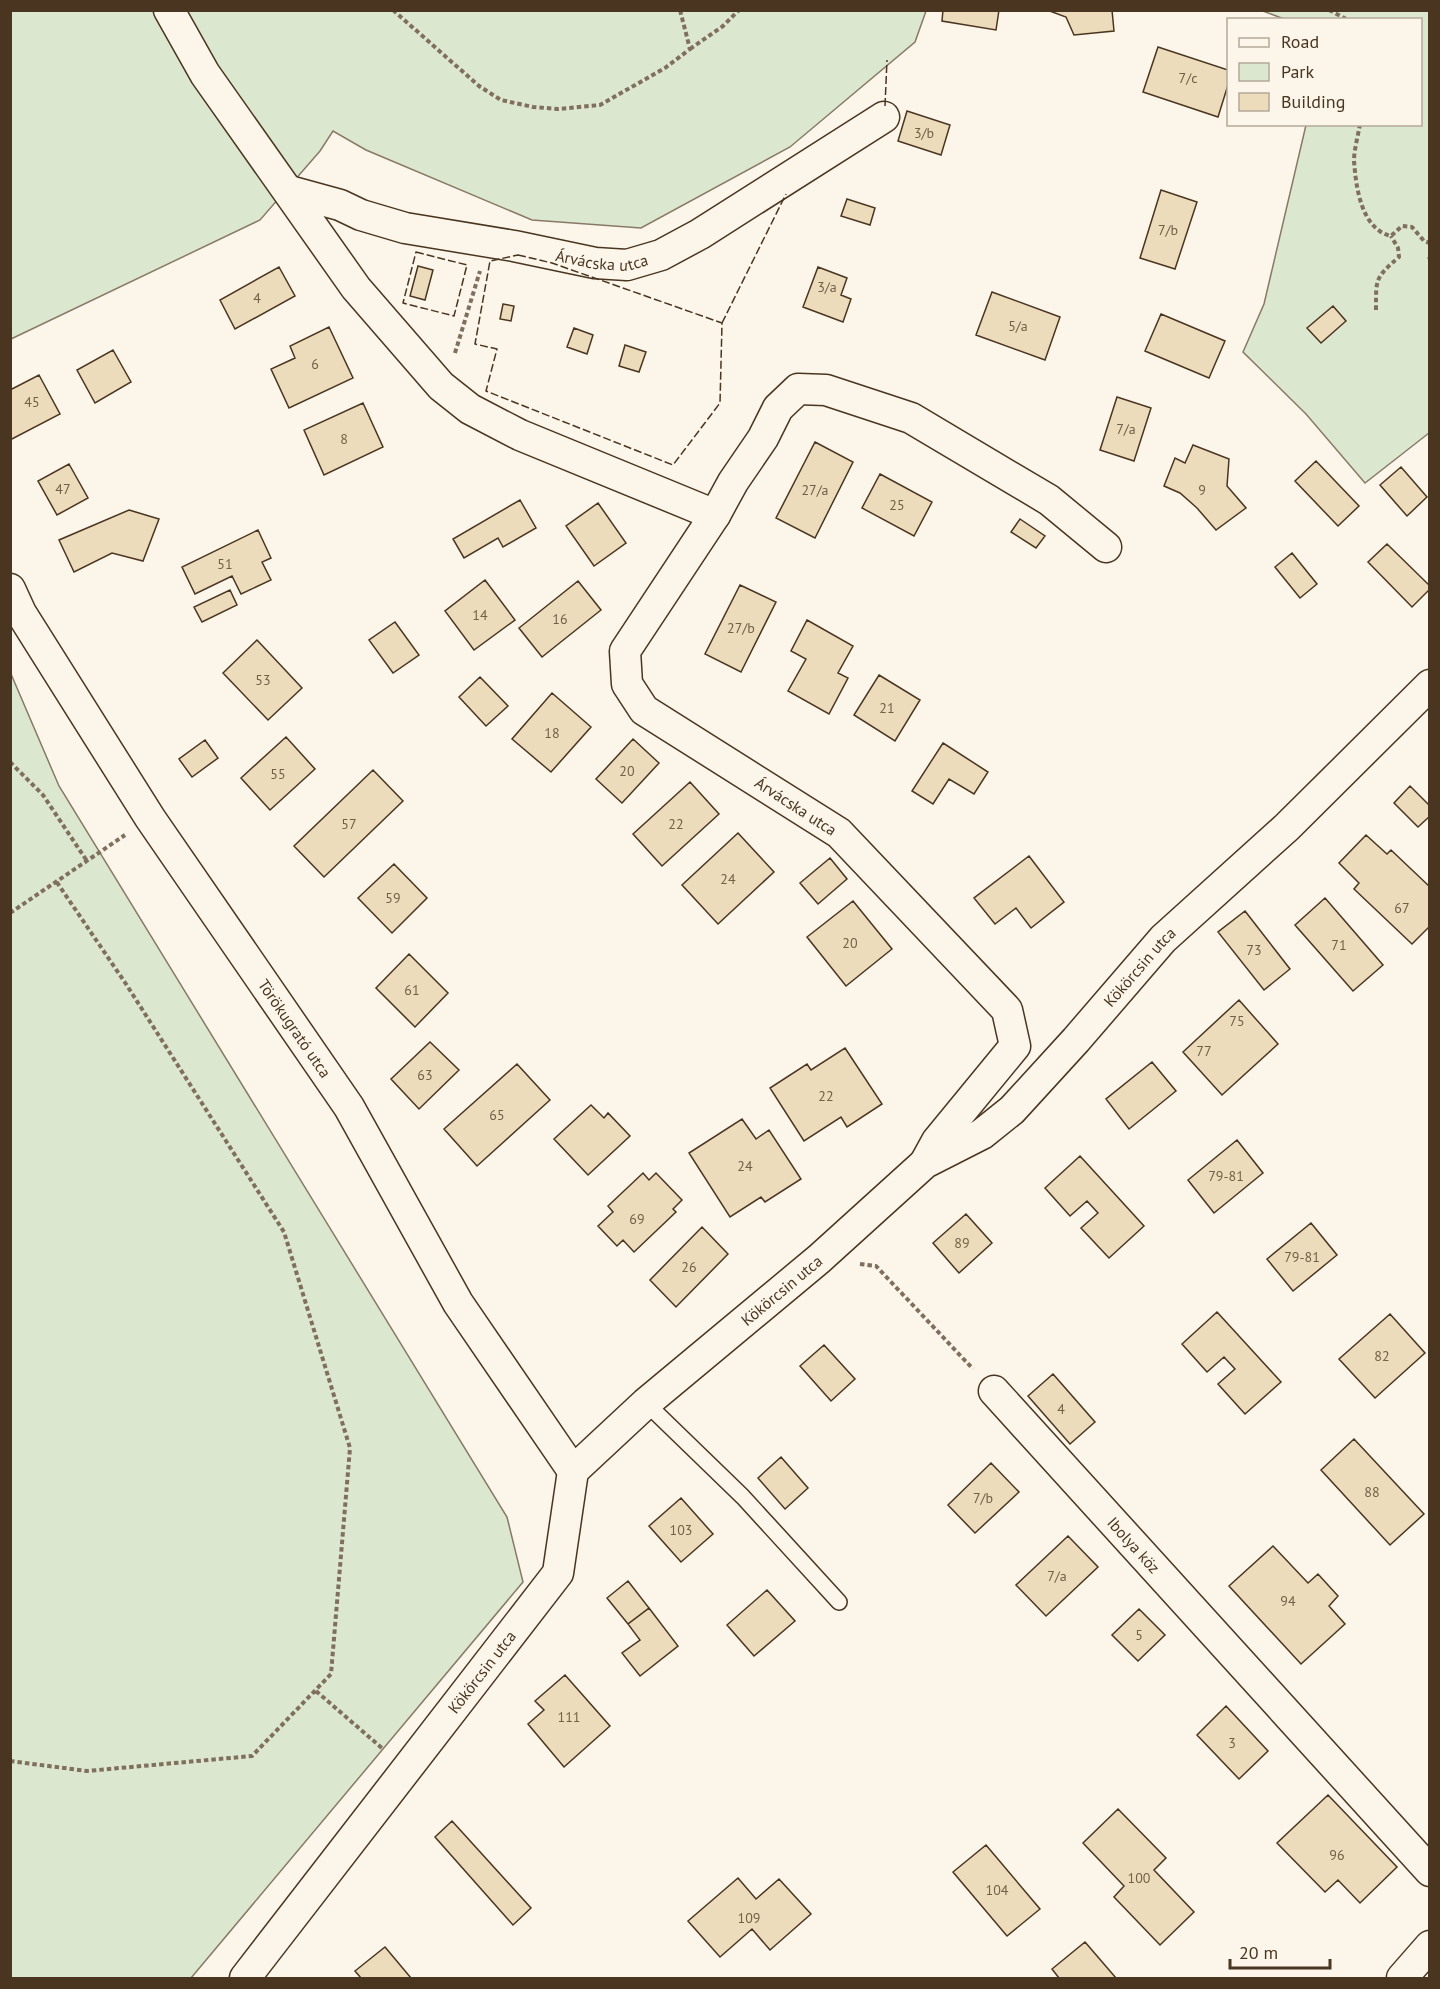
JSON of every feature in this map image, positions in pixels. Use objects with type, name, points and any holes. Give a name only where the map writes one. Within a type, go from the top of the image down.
[{"type":"street","points":[[169,10],[205,74],[356,288],[441,386],[470,409],[520,435],[715,515]]},
{"type":"street","name":"Árvácska utca","points":[[289,191],[340,205],[361,215],[405,228],[595,263],[627,265],[661,255],[700,234],[884,117]]},
{"type":"street","name":"Árvácska utca","points":[[925,1163],[937,1141],[1015,1046],[1007,1010],[839,833],[644,710],[627,684],[625,651],[715,515],[763,438],[778,408],[798,389],[826,390],[911,418],[1049,500],[1106,548]]},
{"type":"street","name":"Törökugrató utca","points":[[10,589],[21,613],[150,818],[349,1107],[458,1304],[573,1471]]},
{"type":"street","name":"Kökörcsin utca","points":[[244,1978],[558,1573],[573,1471],[646,1403],[819,1259],[925,1163],[982,1134],[1012,1110],[1076,1041],[1163,939],[1287,827],[1430,685]]},
{"type":"street","name":"Ibolya köz","points":[[994,1391],[1430,1870]]},
{"type":"street","points":[[1402,1978],[1430,1946]]},
{"type":"lane","points":[[646,1403],[743,1497],[839,1602]]},
{"type":"path","points":[[393,10],[479,86],[501,100],[533,107],[558,109],[600,105],[665,68],[723,26],[739,10]]},
{"type":"path","points":[[680,10],[690,49]]},
{"type":"path","points":[[1329,10],[1344,18]]},
{"type":"path","points":[[1360,126],[1354,159],[1361,204],[1368,218],[1382,234],[1391,236],[1398,248],[1399,257],[1382,272],[1376,282],[1376,310]]},
{"type":"path","points":[[1391,236],[1402,226],[1412,227],[1424,241],[1430,243]]},
{"type":"path","points":[[441,386],[453,358],[489,242]]},
{"type":"path","points":[[10,762],[43,795],[87,861]]},
{"type":"path","points":[[10,914],[150,818]]},
{"type":"path","points":[[10,1761],[87,1771],[252,1756],[331,1674],[350,1448],[284,1232],[126,984],[56,881]]},
{"type":"path","points":[[819,1259],[876,1266],[994,1391]]},
{"type":"path","points":[[316,1691],[406,1769]]},
{"type":"green space","points":[[11,11],[926,11],[915,42],[790,147],[641,228],[532,220],[366,150],[333,131],[320,151],[260,220],[11,339]]},
{"type":"green space","points":[[1263,11],[1429,11],[1429,433],[1365,483],[1306,414],[1243,352],[1264,304],[1306,126],[1422,126],[1422,18],[1281,18]]},
{"type":"green space","points":[[11,674],[59,786],[507,1517],[523,1582],[191,1978],[11,1978]]},
{"type":"building","points":[[943,10],[999,10],[996,30],[942,21]]},
{"type":"building","points":[[1047,10],[1112,10],[1114,31],[1074,35],[1066,17]]},
{"type":"building","points":[[1158,47],[1227,70],[1227,88],[1218,117],[1143,92]]},
{"type":"building","points":[[907,111],[950,125],[941,155],[898,141]]},
{"type":"building","points":[[1161,190],[1197,202],[1175,269],[1140,258]]},
{"type":"building","points":[[847,199],[875,208],[870,225],[841,216]]},
{"type":"building","points":[[418,266],[433,270],[425,300],[410,296]]},
{"type":"building","points":[[279,267],[295,296],[235,329],[220,300]]},
{"type":"building","points":[[818,267],[847,278],[841,295],[851,299],[843,322],[803,307]]},
{"type":"building","points":[[992,292],[1060,317],[1045,360],[976,335]]},
{"type":"building","points":[[503,304],[514,306],[511,321],[500,319]]},
{"type":"building","points":[[1333,306],[1346,321],[1321,343],[1307,328]]},
{"type":"building","points":[[1161,314],[1225,341],[1209,378],[1145,351]]},
{"type":"building","points":[[329,327],[353,378],[289,408],[271,369],[295,358],[290,346]]},
{"type":"building","points":[[574,328],[593,335],[587,354],[567,347]]},
{"type":"building","points":[[625,345],[646,352],[639,372],[619,366]]},
{"type":"building","points":[[113,350],[131,382],[95,403],[77,370]]},
{"type":"building","points":[[39,375],[60,414],[10,440],[10,390]]},
{"type":"building","points":[[1117,397],[1151,408],[1134,461],[1100,450]]},
{"type":"building","points":[[363,403],[383,447],[324,475],[304,430]]},
{"type":"building","points":[[815,442],[853,462],[815,538],[776,518]]},
{"type":"building","points":[[1193,445],[1229,459],[1227,486],[1246,508],[1216,530],[1180,493],[1164,486],[1175,458],[1185,463]]},
{"type":"building","points":[[1316,461],[1359,506],[1338,526],[1295,481]]},
{"type":"building","points":[[69,464],[88,498],[57,515],[38,481]]},
{"type":"building","points":[[1401,467],[1427,497],[1407,516],[1380,485]]},
{"type":"building","points":[[880,474],[932,502],[914,536],[862,508]]},
{"type":"building","points":[[520,500],[536,528],[503,547],[498,538],[464,558],[453,539]]},
{"type":"building","points":[[598,503],[626,543],[594,566],[566,526]]},
{"type":"building","points":[[129,510],[159,519],[143,561],[112,553],[74,572],[59,540]]},
{"type":"building","points":[[1020,519],[1045,536],[1036,548],[1011,532]]},
{"type":"building","points":[[258,530],[271,558],[262,562],[271,580],[241,594],[232,576],[195,594],[182,567]]},
{"type":"building","points":[[1387,544],[1430,586],[1430,589],[1412,607],[1368,562]]},
{"type":"building","points":[[1292,553],[1317,584],[1300,598],[1275,567]]},
{"type":"building","points":[[485,580],[515,620],[474,650],[445,611]]},
{"type":"building","points":[[578,581],[601,610],[542,657],[519,628]]},
{"type":"building","points":[[740,585],[776,602],[741,672],[705,654]]},
{"type":"building","points":[[230,590],[237,605],[202,622],[194,607]]},
{"type":"building","points":[[807,620],[853,646],[838,673],[848,678],[829,714],[788,691],[806,659],[791,651]]},
{"type":"building","points":[[395,622],[419,655],[393,673],[369,640]]},
{"type":"building","points":[[257,640],[302,688],[268,720],[223,673]]},
{"type":"building","points":[[879,675],[920,700],[895,741],[854,715]]},
{"type":"building","points":[[480,677],[508,706],[486,726],[459,697]]},
{"type":"building","points":[[552,693],[591,727],[551,772],[512,739]]},
{"type":"building","points":[[286,737],[315,769],[270,810],[241,778]]},
{"type":"building","points":[[633,739],[659,763],[622,803],[596,779]]},
{"type":"building","points":[[205,740],[218,758],[192,777],[179,759]]},
{"type":"building","points":[[943,743],[988,772],[974,794],[949,779],[933,804],[912,791]]},
{"type":"building","points":[[373,770],[403,801],[324,877],[294,846]]},
{"type":"building","points":[[690,782],[719,814],[662,866],[633,834]]},
{"type":"building","points":[[1410,786],[1430,806],[1430,816],[1418,827],[1394,803]]},
{"type":"building","points":[[738,833],[774,872],[718,924],[682,885]]},
{"type":"building","points":[[1366,835],[1387,854],[1391,850],[1430,887],[1430,926],[1412,944],[1354,889],[1359,883],[1339,863]]},
{"type":"building","points":[[1029,856],[1064,902],[1031,928],[1016,908],[995,924],[974,898]]},
{"type":"building","points":[[830,858],[847,879],[818,904],[800,883]]},
{"type":"building","points":[[394,864],[427,898],[392,933],[358,898]]},
{"type":"building","points":[[1325,898],[1383,965],[1353,991],[1295,925]]},
{"type":"building","points":[[853,901],[892,949],[846,986],[807,937]]},
{"type":"building","points":[[1245,911],[1290,969],[1264,990],[1218,932]]},
{"type":"building","points":[[409,954],[448,993],[415,1027],[376,988]]},
{"type":"building","points":[[1239,1000],[1278,1044],[1222,1095],[1183,1052]]},
{"type":"building","points":[[430,1042],[459,1070],[419,1109],[391,1079]]},
{"type":"building","points":[[845,1048],[882,1104],[847,1127],[841,1117],[804,1141],[770,1088],[807,1064],[811,1070]]},
{"type":"building","points":[[1152,1062],[1176,1091],[1129,1129],[1106,1099]]},
{"type":"building","points":[[517,1064],[550,1100],[477,1166],[444,1129]]},
{"type":"building","points":[[591,1105],[604,1118],[608,1113],[630,1136],[588,1175],[554,1139]]},
{"type":"building","points":[[742,1119],[756,1139],[769,1130],[801,1179],[765,1202],[761,1197],[730,1217],[689,1153]]},
{"type":"building","points":[[1237,1140],[1263,1173],[1214,1213],[1188,1180]]},
{"type":"building","points":[[1080,1156],[1144,1226],[1109,1258],[1081,1228],[1098,1213],[1087,1201],[1070,1216],[1045,1188]]},
{"type":"building","points":[[643,1173],[649,1180],[656,1173],[682,1200],[673,1209],[676,1212],[634,1252],[623,1240],[617,1246],[598,1226],[613,1212],[608,1206]]},
{"type":"building","points":[[966,1214],[992,1243],[959,1273],[933,1243]]},
{"type":"building","points":[[1311,1223],[1337,1255],[1293,1291],[1267,1259]]},
{"type":"building","points":[[702,1227],[728,1254],[676,1307],[650,1280]]},
{"type":"building","points":[[1217,1312],[1281,1382],[1245,1414],[1218,1384],[1235,1369],[1224,1357],[1207,1372],[1182,1344]]},
{"type":"building","points":[[1390,1314],[1425,1353],[1375,1398],[1339,1359]]},
{"type":"building","points":[[824,1345],[855,1379],[831,1401],[800,1366]]},
{"type":"building","points":[[1053,1374],[1095,1422],[1070,1444],[1028,1396]]},
{"type":"building","points":[[1354,1439],[1424,1514],[1390,1545],[1321,1470]]},
{"type":"building","points":[[781,1457],[808,1488],[785,1509],[758,1478]]},
{"type":"building","points":[[991,1463],[1019,1492],[975,1533],[948,1505]]},
{"type":"building","points":[[681,1498],[713,1534],[681,1562],[649,1526]]},
{"type":"building","points":[[1068,1536],[1098,1567],[1046,1616],[1016,1585]]},
{"type":"building","points":[[1273,1546],[1308,1583],[1318,1574],[1338,1596],[1329,1606],[1345,1624],[1301,1664],[1229,1586]]},
{"type":"building","points":[[628,1581],[649,1608],[628,1624],[607,1598]]},
{"type":"building","points":[[767,1590],[795,1621],[754,1656],[727,1625]]},
{"type":"building","points":[[649,1608],[678,1646],[640,1676],[622,1653],[640,1640],[628,1624]]},
{"type":"building","points":[[1139,1609],[1165,1635],[1138,1661],[1112,1635]]},
{"type":"building","points":[[565,1675],[610,1726],[564,1767],[528,1724],[544,1710],[535,1701]]},
{"type":"building","points":[[1226,1706],[1268,1751],[1239,1779],[1197,1735]]},
{"type":"building","points":[[1328,1795],[1397,1867],[1360,1903],[1338,1880],[1325,1892],[1277,1843]]},
{"type":"building","points":[[1118,1809],[1166,1858],[1154,1870],[1194,1912],[1160,1945],[1114,1897],[1124,1886],[1083,1843]]},
{"type":"building","points":[[452,1821],[531,1908],[513,1925],[435,1837]]},
{"type":"building","points":[[986,1845],[1040,1909],[1007,1936],[953,1872]]},
{"type":"building","points":[[738,1878],[756,1899],[779,1879],[811,1914],[770,1950],[752,1929],[720,1957],[688,1921]]},
{"type":"building","points":[[1085,1942],[1116,1978],[1059,1978],[1052,1969]]},
{"type":"building","points":[[385,1947],[411,1978],[361,1978],[355,1971]]},
{"type":"fence","points":[[885,106],[887,60]]},
{"type":"fence","points":[[722,323],[786,194]]},
{"type":"fence","points":[[416,252],[467,265],[454,316],[403,303],[416,252]]},
{"type":"fence","points":[[518,255],[552,263],[722,323],[720,403],[673,465],[486,391],[497,349],[475,344],[490,261],[518,255]]}]
